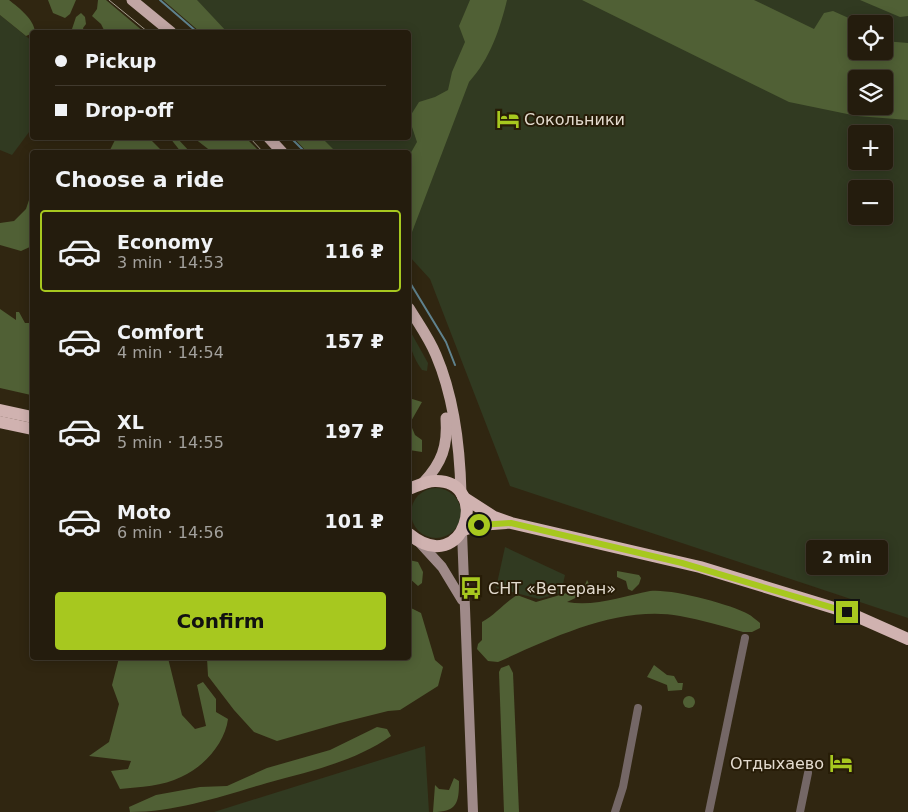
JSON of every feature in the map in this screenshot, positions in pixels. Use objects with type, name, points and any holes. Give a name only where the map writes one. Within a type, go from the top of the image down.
[{"type":"highway","points":[[0,410],[30,417]]},
{"type":"highway","points":[[0,422],[30,429]]},
{"type":"highway","points":[[414,488],[443,482],[451,485],[486,512],[511,523],[700,567],[847,612],[908,639]]},
{"type":"highway","points":[[462,495],[468,514],[462,531]]},
{"type":"highway","points":[[412,537],[440,546],[449,543],[462,531],[479,525],[511,523]]},
{"type":"main road","points":[[132,0],[169,30]]},
{"type":"main road","points":[[271,140],[280,150]]},
{"type":"main road","points":[[411,311],[435,353],[448,391],[460,464],[462,495]]},
{"type":"main road","points":[[414,488],[439,464],[445,450],[448,391]]},
{"type":"main road","points":[[462,531],[464,552],[463,602],[473,812]]},
{"type":"main road","points":[[412,537],[442,567],[463,602]]},
{"type":"street","points":[[708,812],[745,638]]},
{"type":"street","points":[[615,812],[623,787],[638,708]]},
{"type":"street","points":[[800,812],[808,773]]},
{"type":"green space","points":[[0,0],[9,0],[29,18],[35,30],[30,30],[30,34],[26,36],[0,15]]},
{"type":"green space","points":[[48,0],[76,0],[70,14],[65,18],[53,13]]},
{"type":"green space","points":[[98,0],[106,0],[142,30],[104,30],[101,24],[92,16],[97,9]]},
{"type":"green space","points":[[163,0],[197,0],[225,30],[198,30]]},
{"type":"green space","points":[[173,0],[908,0],[908,618],[510,486],[430,279],[411,258],[411,150],[313,150],[303,140],[411,140],[411,30],[204,30]]},
{"type":"green space","points":[[470,0],[507,0],[501,22],[488,54],[469,82],[411,235],[411,152],[417,142],[411,124],[411,115],[419,102],[448,90],[452,72],[465,42],[459,26]]},
{"type":"green space","points":[[582,0],[754,0],[814,29],[824,13],[833,11],[848,18],[848,60],[893,60],[893,42],[908,43],[908,120],[852,115],[893,115],[893,70],[848,70],[848,114],[789,102]]},
{"type":"green space","points":[[860,0],[908,0],[908,16],[900,17]]},
{"type":"green space","points":[[81,13],[85,17],[86,24],[84,30],[72,30],[76,17]]},
{"type":"green space","points":[[0,15],[30,39],[30,131],[12,155],[0,150]]},
{"type":"green space","points":[[115,140],[151,140],[161,150],[110,150]]},
{"type":"green space","points":[[172,140],[179,140],[188,150],[179,150]]},
{"type":"green space","points":[[197,140],[248,140],[258,150],[209,150]]},
{"type":"green space","points":[[296,140],[324,140],[334,150],[305,150]]},
{"type":"green space","points":[[30,197],[30,247],[21,251],[0,245],[0,223],[14,221],[26,209]]},
{"type":"green space","points":[[0,309],[16,320],[16,312],[19,312],[25,323],[30,323],[30,395],[0,388]]},
{"type":"green space","points":[[411,333],[428,363],[427,371],[422,370],[413,355]]},
{"type":"green space","points":[[411,399],[422,402],[411,421]]},
{"type":"green space","points":[[411,425],[415,435],[422,440],[422,452],[411,450]]},
{"type":"green space","points":[[431,488],[441,488],[454,495],[461,508],[461,518],[454,531],[441,538],[431,538],[422,534],[415,527],[411,518],[411,508],[415,499],[422,492]]},
{"type":"green space","points":[[505,547],[565,575],[561,593],[539,599],[496,588]]},
{"type":"green space","points":[[411,560],[418,562],[423,572],[422,583],[418,586],[411,580]]},
{"type":"green space","points":[[617,571],[639,575],[641,578],[639,584],[632,591],[628,589],[626,581],[617,577]]},
{"type":"green space","points":[[587,580],[590,586],[597,584],[600,586],[567,602],[588,603],[650,591],[671,592],[700,598],[740,610],[760,623],[760,628],[752,632],[743,632],[680,616],[657,614],[633,615],[610,619],[563,634],[498,662],[488,661],[477,649],[478,644],[482,640],[482,622],[517,595],[536,602],[584,588]]},
{"type":"green space","points":[[411,608],[421,613],[435,660],[443,667],[438,686],[400,710],[388,711],[340,723],[277,741],[254,732],[208,676],[207,660],[411,660]]},
{"type":"green space","points":[[118,660],[168,660],[182,715],[195,729],[206,726],[197,685],[203,682],[216,699],[216,712],[228,719],[223,737],[205,761],[190,773],[159,784],[120,789],[111,771],[128,769],[131,761],[89,756],[109,742],[119,704],[112,685]]},
{"type":"green space","points":[[509,665],[513,673],[519,812],[504,812],[499,672],[501,668]]},
{"type":"green space","points":[[654,665],[667,675],[674,676],[678,683],[683,683],[682,690],[668,691],[667,685],[647,677]]},
{"type":"green space","points":[[691,696],[694,697],[694,707],[687,708],[684,707],[683,700],[684,697]]},
{"type":"green space","points":[[377,727],[387,729],[391,736],[362,753],[331,765],[182,806],[130,812],[129,807],[156,795],[200,787],[227,786],[267,768],[330,750]]},
{"type":"green space","points":[[425,746],[429,812],[214,812]]},
{"type":"green space","points":[[454,778],[459,781],[455,805],[441,812],[433,812],[435,785],[439,789],[449,790]]},
{"type":"waterway","points":[[160,0],[195,30]]},
{"type":"waterway","points":[[293,140],[303,150]]},
{"type":"waterway","points":[[411,284],[446,342],[455,365]]},
{"type":"tram line","points":[[109,0],[146,30]]},
{"type":"tram line","points":[[252,140],[261,150]]},
{"type":"place","name":"Сокольники","points":[[508,119]]},
{"type":"place","name":"СНТ «Ветеран»","points":[[471,588]]},
{"type":"place","name":"Отдыхаево","points":[[841,763]]},
{"type":"route","points":[[479,525],[511,523],[700,567],[847,612]]}]
